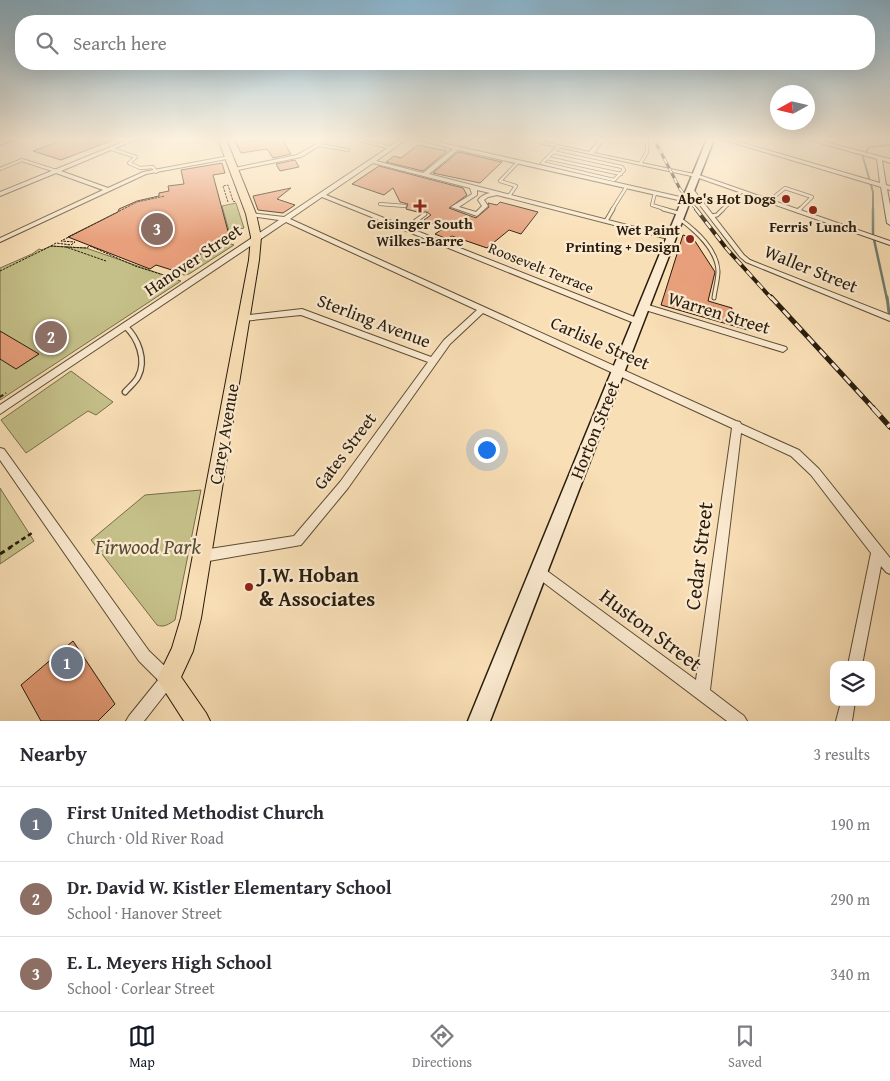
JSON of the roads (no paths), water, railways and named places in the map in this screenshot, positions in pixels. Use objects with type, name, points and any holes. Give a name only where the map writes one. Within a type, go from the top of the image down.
[{"type":"main road","name":"Carey Avenue","points":[[168,679],[182,651],[192,618],[254,260],[256,237],[251,214],[234,173]]},
{"type":"main road","name":"Horton Street","points":[[479,721],[698,173]]},
{"type":"main road","points":[[168,679],[198,721]]},
{"type":"street","points":[[0,194],[52,173]]},
{"type":"street","points":[[61,173],[108,190]]},
{"type":"street","points":[[0,240],[149,173]]},
{"type":"street","name":"Hanover Street","points":[[0,410],[353,173]]},
{"type":"street","points":[[415,173],[672,238]]},
{"type":"street","points":[[566,173],[687,200]]},
{"type":"street","points":[[681,173],[697,176],[889,242]]},
{"type":"street","points":[[839,173],[890,188]]},
{"type":"street","points":[[878,173],[890,223]]},
{"type":"street","points":[[473,187],[475,194],[471,198],[464,199],[454,207],[477,214],[485,206],[481,200],[486,196],[498,194]]},
{"type":"street","name":"Waller Street","points":[[691,190],[742,256],[748,261],[890,318]]},
{"type":"street","name":"Roosevelt Terrace","points":[[321,194],[639,322]]},
{"type":"street","name":"Carlisle Street","points":[[251,214],[285,219],[482,310],[618,370],[795,453],[806,461],[890,568]]},
{"type":"street","name":"Warren Street","points":[[645,307],[783,349]]},
{"type":"street","name":"Gates Street","points":[[203,556],[297,541],[344,485],[447,342],[482,310]]},
{"type":"street","name":"Sterling Avenue","points":[[244,318],[302,312],[433,361]]},
{"type":"street","name":"Cedar Street","points":[[702,693],[737,425]]},
{"type":"street","points":[[0,452],[144,656],[168,679],[134,721]]},
{"type":"street","points":[[857,661],[877,552]]},
{"type":"street","name":"Huston Street","points":[[539,572],[739,721]]},
{"type":"street","points":[[844,721],[847,706]]},
{"type":"lane","points":[[507,173],[500,180],[516,186],[509,196]]},
{"type":"lane","points":[[583,173],[614,180],[621,174]]},
{"type":"lane","points":[[615,173],[621,174]]},
{"type":"lane","points":[[606,221],[627,186]]},
{"type":"lane","points":[[769,201],[785,188],[812,197],[798,211]]},
{"type":"lane","points":[[711,216],[717,215],[741,192]]},
{"type":"lane","points":[[655,193],[652,205],[655,208],[681,216],[704,241],[717,262],[718,271],[714,298]]},
{"type":"lane","points":[[380,204],[405,206]]},
{"type":"lane","points":[[406,228],[425,214]]},
{"type":"lane","points":[[125,326],[132,331],[142,358],[139,376],[125,392]]},
{"type":"waterway","points":[[867,173],[873,192],[873,235],[887,299]]},
{"type":"waterway","points":[[887,297],[890,320]]},
{"type":"railway","points":[[671,173],[680,189],[697,210]]},
{"type":"railway","points":[[696,209],[726,248],[772,299]]},
{"type":"railway","points":[[771,297],[874,409]]},
{"type":"railway","points":[[873,408],[890,427]]},
{"type":"place","name":"Abe's Hot Dogs","points":[[786,199]]},
{"type":"place","name":"Geisinger South Wilkes-Barre","points":[[420,206]]},
{"type":"place","name":"Ferris' Lunch","points":[[813,210]]},
{"type":"place","name":"E. L. Meyers High School","points":[[157,229]]},
{"type":"place","name":"Wet Paint Printing + Design","points":[[690,239]]},
{"type":"place","name":"Dr. David W. Kistler Elementary School","points":[[51,337]]},
{"type":"place","name":"J.W. Hoban & Associates","points":[[249,587]]},
{"type":"place","name":"First United Methodist Church","points":[[67,663]]},
{"type":"park label","name":"Firwood Park","points":[[148,547]]}]
